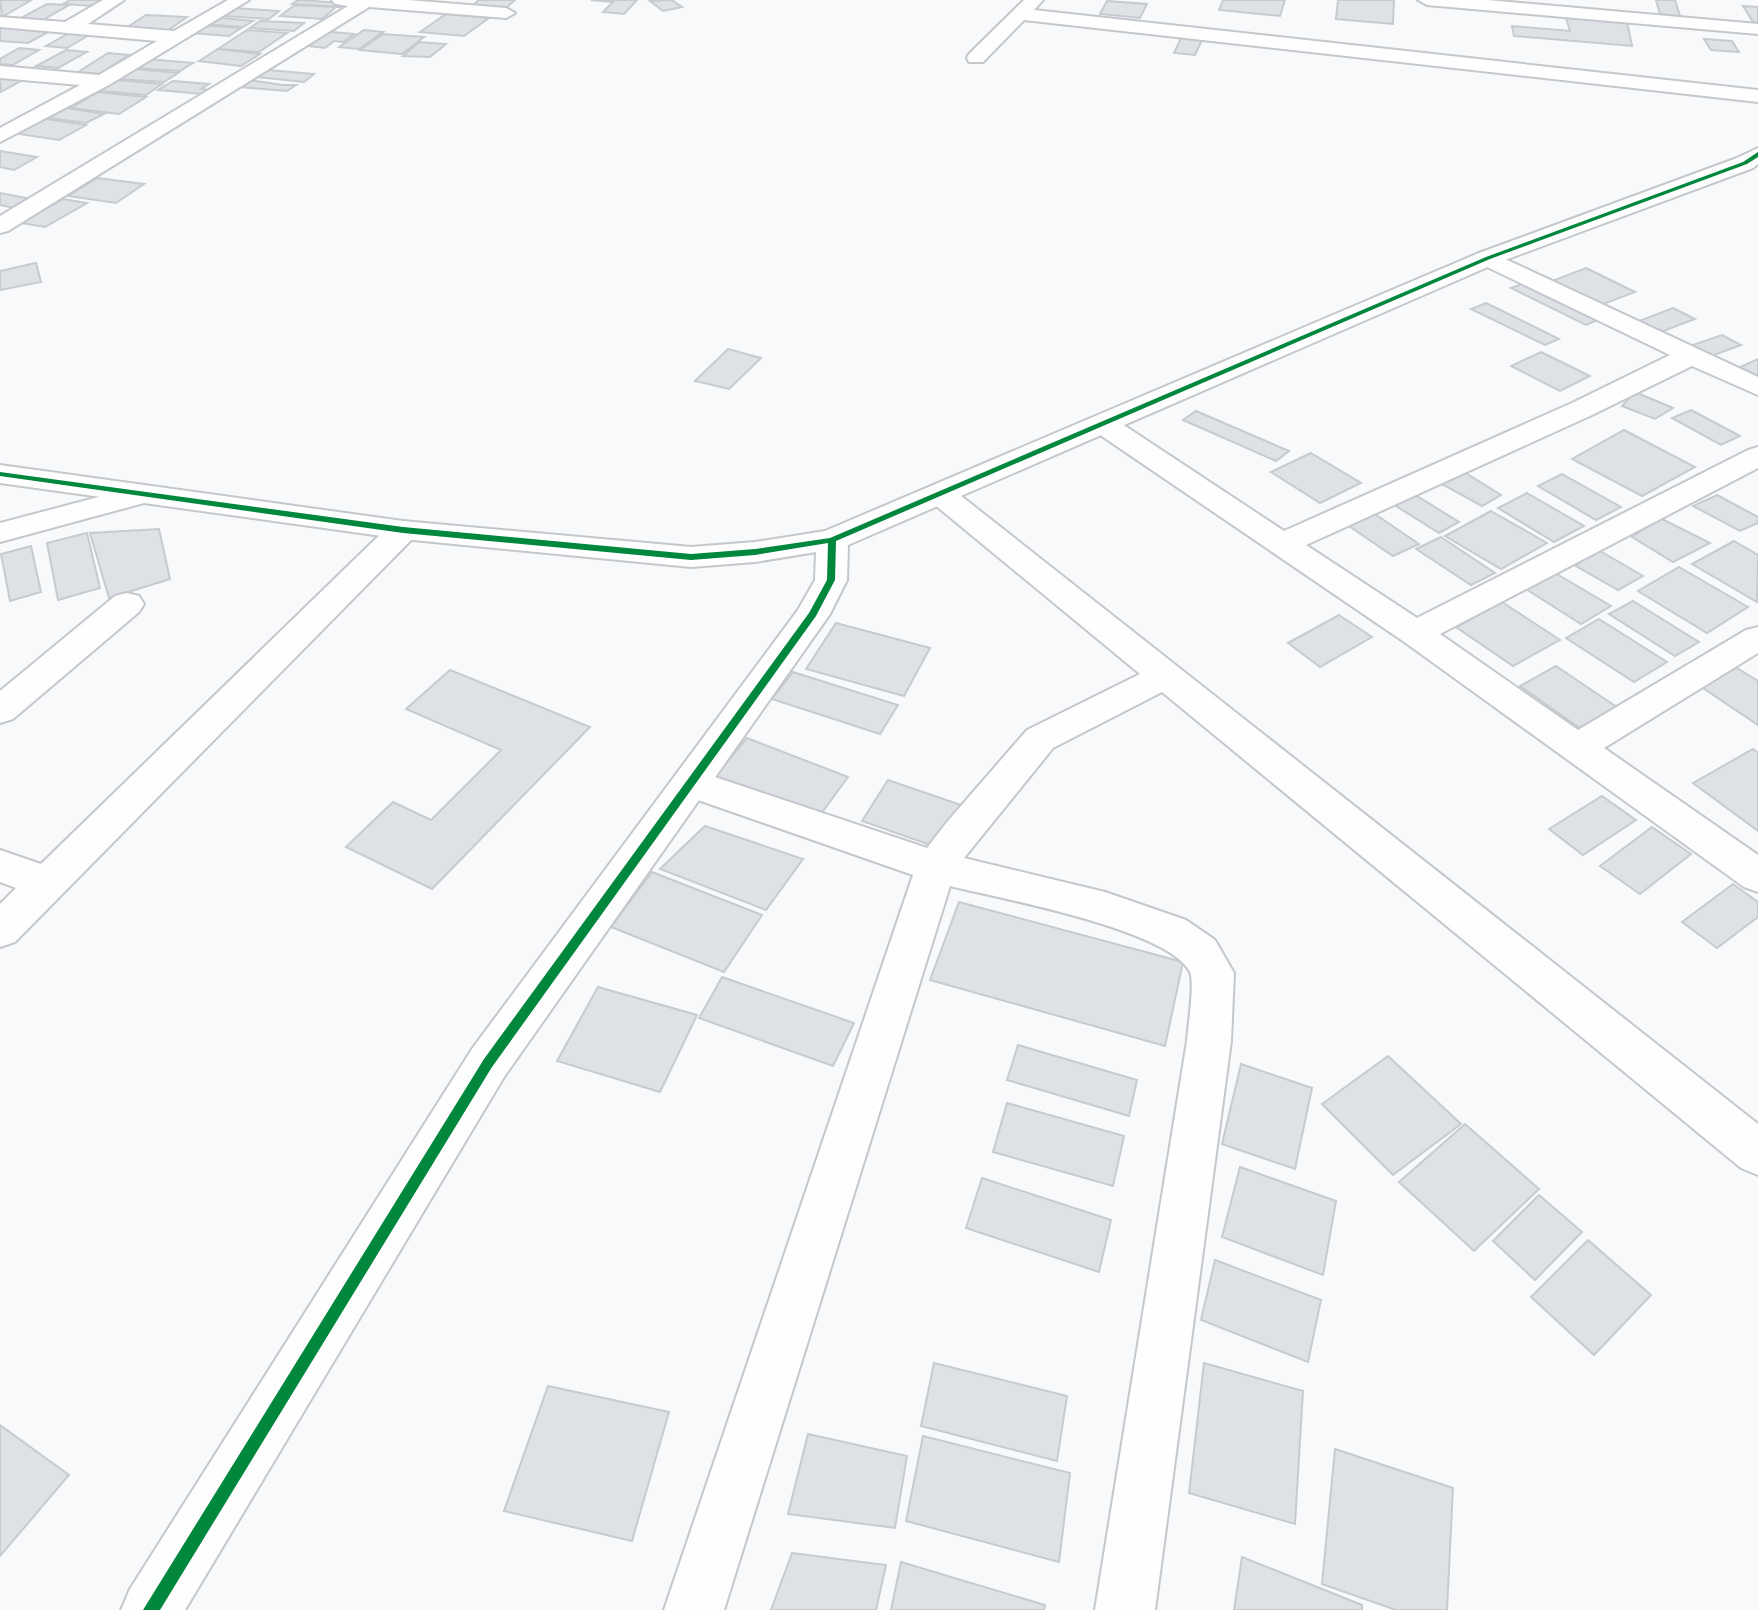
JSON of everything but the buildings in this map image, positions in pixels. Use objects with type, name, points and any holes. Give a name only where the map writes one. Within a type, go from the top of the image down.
[{"type":"street","points":[[68,28],[115,0]]},
{"type":"street","points":[[0,136],[102,81],[240,0]]},
{"type":"street","points":[[340,0],[455,4],[506,13]]},
{"type":"street","points":[[1427,0],[1758,29]]},
{"type":"street","points":[[0,226],[366,2]]},
{"type":"street","points":[[976,58],[1027,7],[1758,96]]},
{"type":"street","points":[[0,22],[178,37]]},
{"type":"street","points":[[0,72],[102,81]]},
{"type":"street","points":[[0,474],[404,530],[691,557],[755,552],[832,540],[1488,258],[1754,161]]},
{"type":"street","points":[[1488,258],[1758,387]]},
{"type":"street","points":[[1282,544],[1582,409],[1692,355]]},
{"type":"street","points":[[1103,424],[1415,633],[1758,876]]},
{"type":"street","points":[[1415,633],[1758,456]]},
{"type":"street","points":[[0,533],[144,494]]},
{"type":"street","points":[[940,494],[1758,1153]]},
{"type":"street","points":[[0,930],[404,530]]},
{"type":"street","points":[[151,1610],[488,1063],[814,614],[831,580],[832,540]]},
{"type":"street","points":[[0,710],[127,604]]},
{"type":"street","points":[[1578,747],[1758,638]]},
{"type":"street","points":[[694,1610],[936,867],[961,832],[1040,738],[1165,676]]},
{"type":"street","points":[[691,783],[936,867],[1105,908],[1171,932],[1200,952],[1213,973],[1209,1041],[1125,1610]]},
{"type":"street","points":[[0,866],[47,883]]},
{"type":"cycle path","points":[[0,474],[403,530],[691,557],[755,552],[832,540],[1488,258],[1745,163],[1758,154]]},
{"type":"cycle path","points":[[151,1610],[488,1063],[813,614],[831,580],[832,540]]}]
